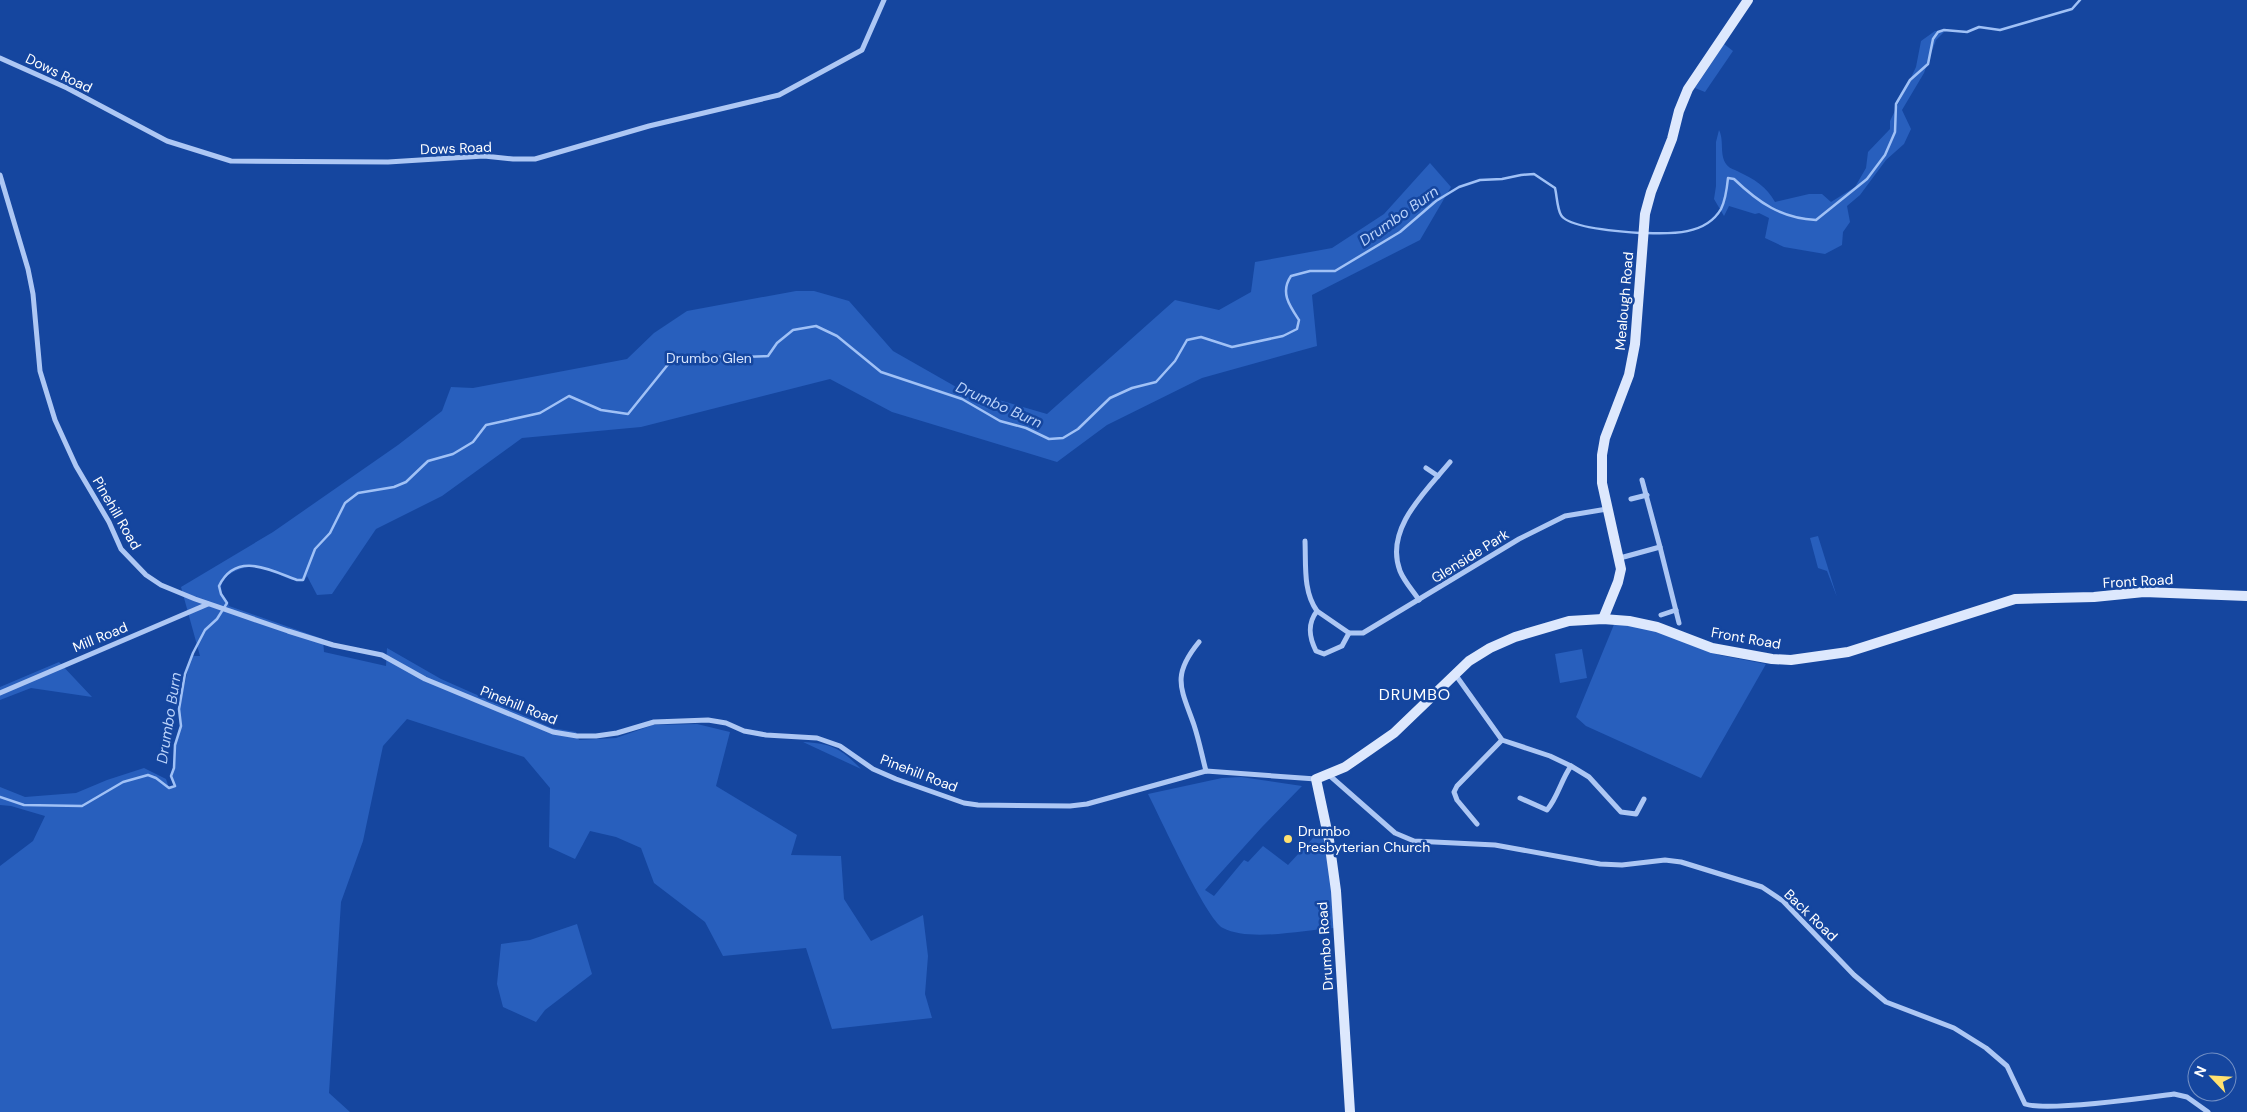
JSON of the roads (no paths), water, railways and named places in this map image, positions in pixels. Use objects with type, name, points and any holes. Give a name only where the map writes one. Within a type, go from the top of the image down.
[{"type":"street","name":"Dows Road","points":[[0,58],[67,88],[167,141],[231,161],[388,162],[484,156],[535,159],[649,126],[780,95],[862,50],[884,0]]},
{"type":"street","name":"Mealough Road","points":[[1604,619],[1621,569],[1602,483],[1602,455],[1610,424],[1630,375],[1635,344],[1645,214],[1651,192],[1672,139],[1679,111],[1688,90],[1748,0]]},
{"type":"street","name":"Pinehill Road","points":[[0,175],[34,294],[37,350],[47,399],[76,466],[109,522],[121,549],[133,562],[161,585],[228,611],[333,645],[382,654],[425,679],[553,732],[577,736],[596,736],[617,733],[654,722],[708,720],[726,723],[744,731],[766,735],[816,738],[840,746],[874,769],[896,779],[978,805],[1070,806],[1087,804],[1206,771],[1316,779]]},
{"type":"street","points":[[1419,600],[1400,572],[1398,540],[1416,502],[1450,462]]},
{"type":"street","points":[[1426,468],[1438,476]]},
{"type":"street","points":[[1642,480],[1679,623]]},
{"type":"street","points":[[1631,499],[1647,495]]},
{"type":"street","name":"Glenside Park","points":[[1349,633],[1363,633],[1519,539],[1566,516],[1608,510]]},
{"type":"street","points":[[1305,541],[1309,601],[1317,611],[1349,633],[1342,646],[1332,652],[1324,654],[1316,651],[1311,642],[1309,628],[1317,611]]},
{"type":"street","points":[[1620,558],[1660,547]]},
{"type":"street","name":"Front Road","points":[[1316,779],[1330,775],[1345,767],[1394,733],[1454,673],[1469,661],[1490,648],[1515,637],[1569,621],[1604,619],[1629,621],[1657,627],[1725,651],[1772,659],[1792,660],[1848,652],[2015,599],[2094,597],[2144,592],[2247,596]]},
{"type":"street","name":"Mill Road","points":[[0,692],[208,604]]},
{"type":"street","points":[[1661,615],[1676,610]]},
{"type":"street","points":[[1199,642],[1184,665],[1180,677],[1181,689],[1195,727],[1206,771]]},
{"type":"street","points":[[1454,673],[1502,740],[1550,756],[1589,776],[1621,812],[1636,814],[1644,799]]},
{"type":"street","points":[[1477,824],[1457,800],[1454,792],[1457,786],[1502,740]]},
{"type":"street","points":[[1520,798],[1547,810],[1555,800],[1565,774],[1571,766]]},
{"type":"street","name":"Back Road","points":[[1330,775],[1395,834],[1414,840],[1495,845],[1600,864],[1622,865],[1665,860],[1681,862],[1762,887],[1783,901],[1854,975],[1886,1002],[1954,1028],[1986,1048],[2007,1066],[2025,1104],[2030,1108],[2041,1111],[2089,1110],[2174,1094],[2187,1097],[2208,1112]]},
{"type":"street","name":"Drumbo Road","points":[[1316,779],[1329,840],[1336,891],[1350,1112]]},
{"type":"waterway","name":"Drumbo Burn","points":[[1646,233],[1677,233],[1706,224],[1721,209],[1728,178],[1734,179],[1771,208],[1803,219],[1816,220],[1867,179],[1885,155],[1895,132],[1896,104],[1910,80],[1928,64],[1933,39],[1938,32],[1944,30],[1967,32],[1979,27],[2000,30],[2072,9],[2080,0]]},
{"type":"waterway","name":"Drumbo Burn","points":[[0,797],[24,805],[82,806],[123,782],[148,775],[156,778],[169,788],[175,786],[171,776],[174,768],[175,745],[181,726],[179,709],[185,674],[205,630],[217,619],[227,603],[221,594],[219,586],[226,575],[244,566],[254,566],[265,568],[297,580],[303,580],[315,549],[330,533],[345,503],[358,493],[394,487],[406,482],[428,461],[453,454],[473,442],[486,425],[540,413],[569,396],[601,410],[628,414],[674,357],[768,356],[777,343],[793,330],[816,326],[837,336],[881,372],[962,399],[1000,421],[1026,428],[1049,439],[1063,438],[1078,429],[1110,398],[1132,388],[1156,382],[1175,361],[1187,340],[1201,337],[1232,347],[1283,336],[1297,329],[1299,320],[1289,304],[1286,293],[1291,276],[1310,271],[1335,271],[1400,232],[1436,201],[1459,187],[1480,180],[1534,174],[1555,188],[1561,215],[1566,219],[1585,226],[1640,233]]},
{"type":"place","name":"Drumbo Presbyterian Church","points":[[1288,839]]},
{"type":"district","name":"DRUMBO","points":[[1415,694]]},
{"type":"park label","name":"Drumbo Glen","points":[[709,358]]}]
